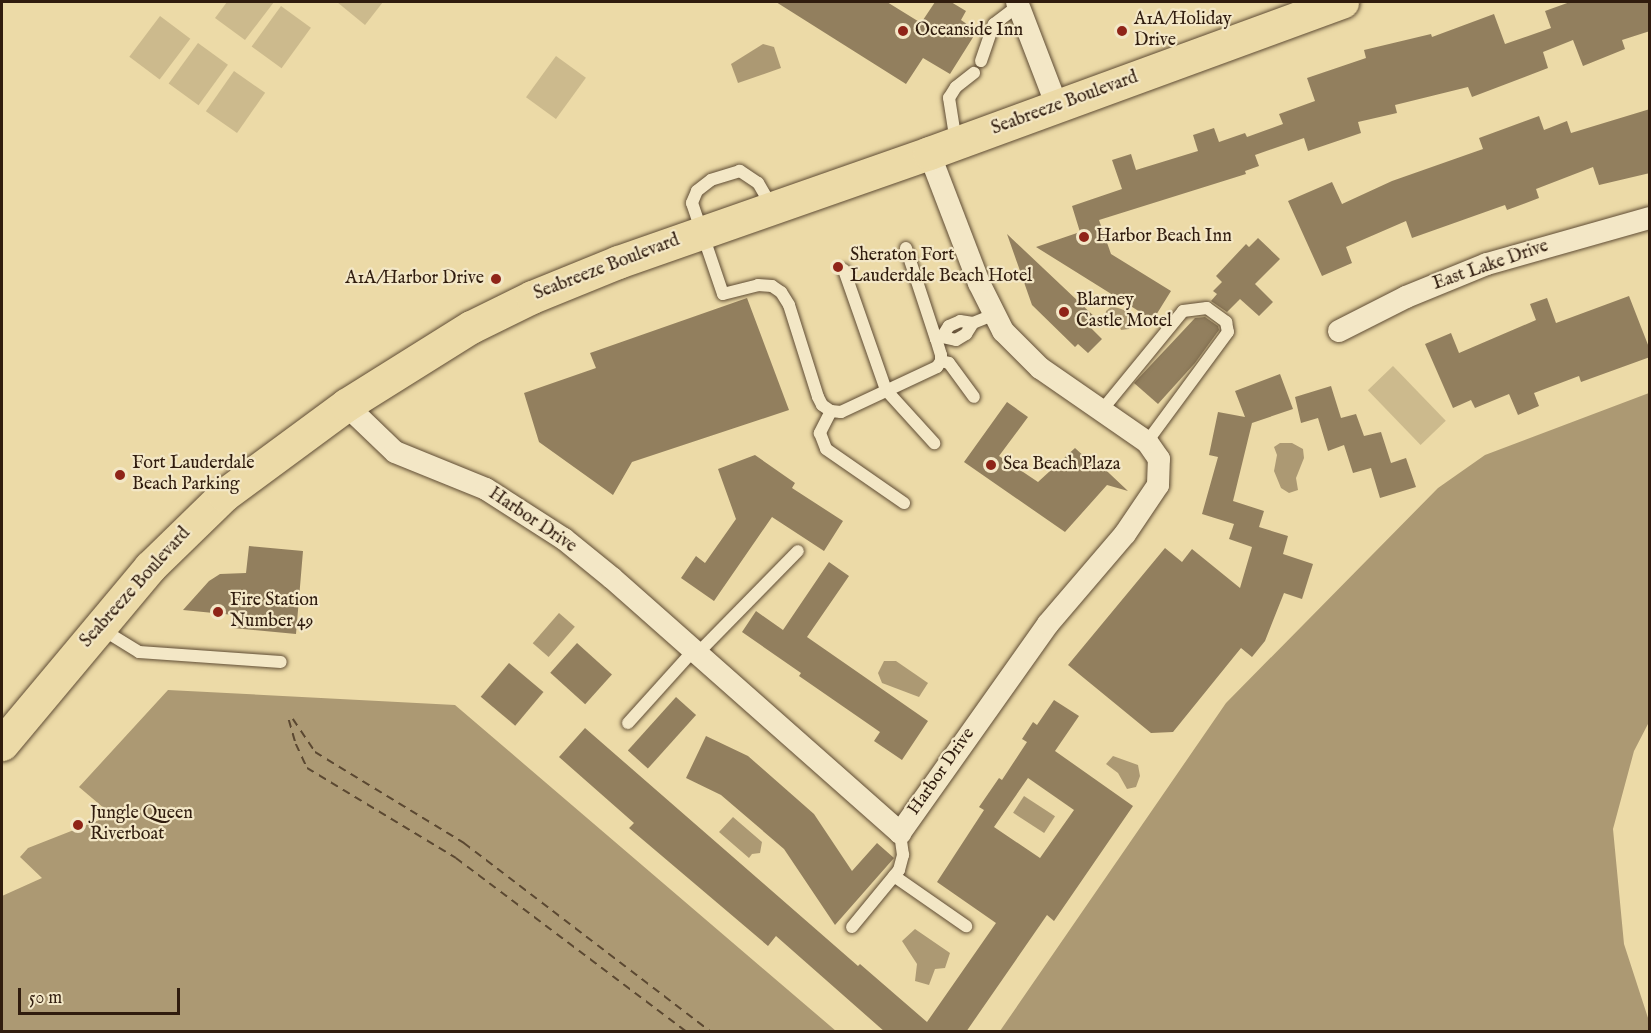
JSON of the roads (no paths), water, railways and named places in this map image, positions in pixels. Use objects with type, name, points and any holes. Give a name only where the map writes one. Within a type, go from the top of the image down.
[{"type":"main road","name":"Seabreeze Boulevard","points":[[2,744],[150,567],[224,495],[346,405],[471,327],[532,297],[702,231],[942,148],[1342,2]]},
{"type":"street","points":[[1018,3],[1057,106]]},
{"type":"street","points":[[942,148],[979,283],[1004,331],[1040,368],[1147,442]]},
{"type":"street","name":"East Lake Drive","points":[[1339,331],[1406,297],[1487,264],[1650,218]]},
{"type":"street","name":"Harbor Drive","points":[[346,405],[395,452],[486,489],[564,539],[900,833],[1047,624],[1125,534],[1158,485],[1159,459],[1147,442]]},
{"type":"lane","points":[[981,61],[994,24],[1018,3]]},
{"type":"lane","points":[[942,148],[949,98],[956,87],[974,73]]},
{"type":"lane","points":[[772,207],[758,183],[740,171],[711,180],[697,192],[692,203],[725,300],[758,285],[772,286],[781,292],[789,305],[818,397],[822,405],[831,411],[841,412],[937,367],[941,361],[939,338],[906,248]]},
{"type":"lane","points":[[844,270],[886,390],[934,443]]},
{"type":"lane","points":[[1102,410],[1182,311],[1208,308],[1226,322],[1228,332],[1147,442]]},
{"type":"lane","points":[[939,338],[956,340],[966,334],[974,323],[995,314]]},
{"type":"lane","points":[[941,361],[948,363],[974,397]]},
{"type":"lane","points":[[831,411],[820,433],[826,449],[904,503]]},
{"type":"lane","points":[[628,723],[695,652],[798,551]]},
{"type":"lane","points":[[99,627],[139,652],[281,662]]},
{"type":"lane","points":[[852,927],[899,870],[903,855],[900,833]]},
{"type":"lane","points":[[894,876],[966,926]]},
{"type":"place","name":"Oceanside Inn","points":[[903,31]]},
{"type":"place","name":"A1A/Holiday Drive","points":[[1122,31]]},
{"type":"place","name":"Harbor Beach Inn","points":[[1084,237]]},
{"type":"place","name":"Sheraton Fort Lauderdale Beach Hotel","points":[[838,267]]},
{"type":"place","name":"A1A/Harbor Drive","points":[[496,279]]},
{"type":"place","name":"Blarney Castle Motel","points":[[1064,312]]},
{"type":"place","name":"Sea Beach Plaza","points":[[991,465]]},
{"type":"place","name":"Fort Lauderdale Beach Parking","points":[[120,475]]},
{"type":"place","name":"Fire Station Number 49","points":[[218,612]]},
{"type":"place","name":"Jungle Queen Riverboat","points":[[78,825]]}]
